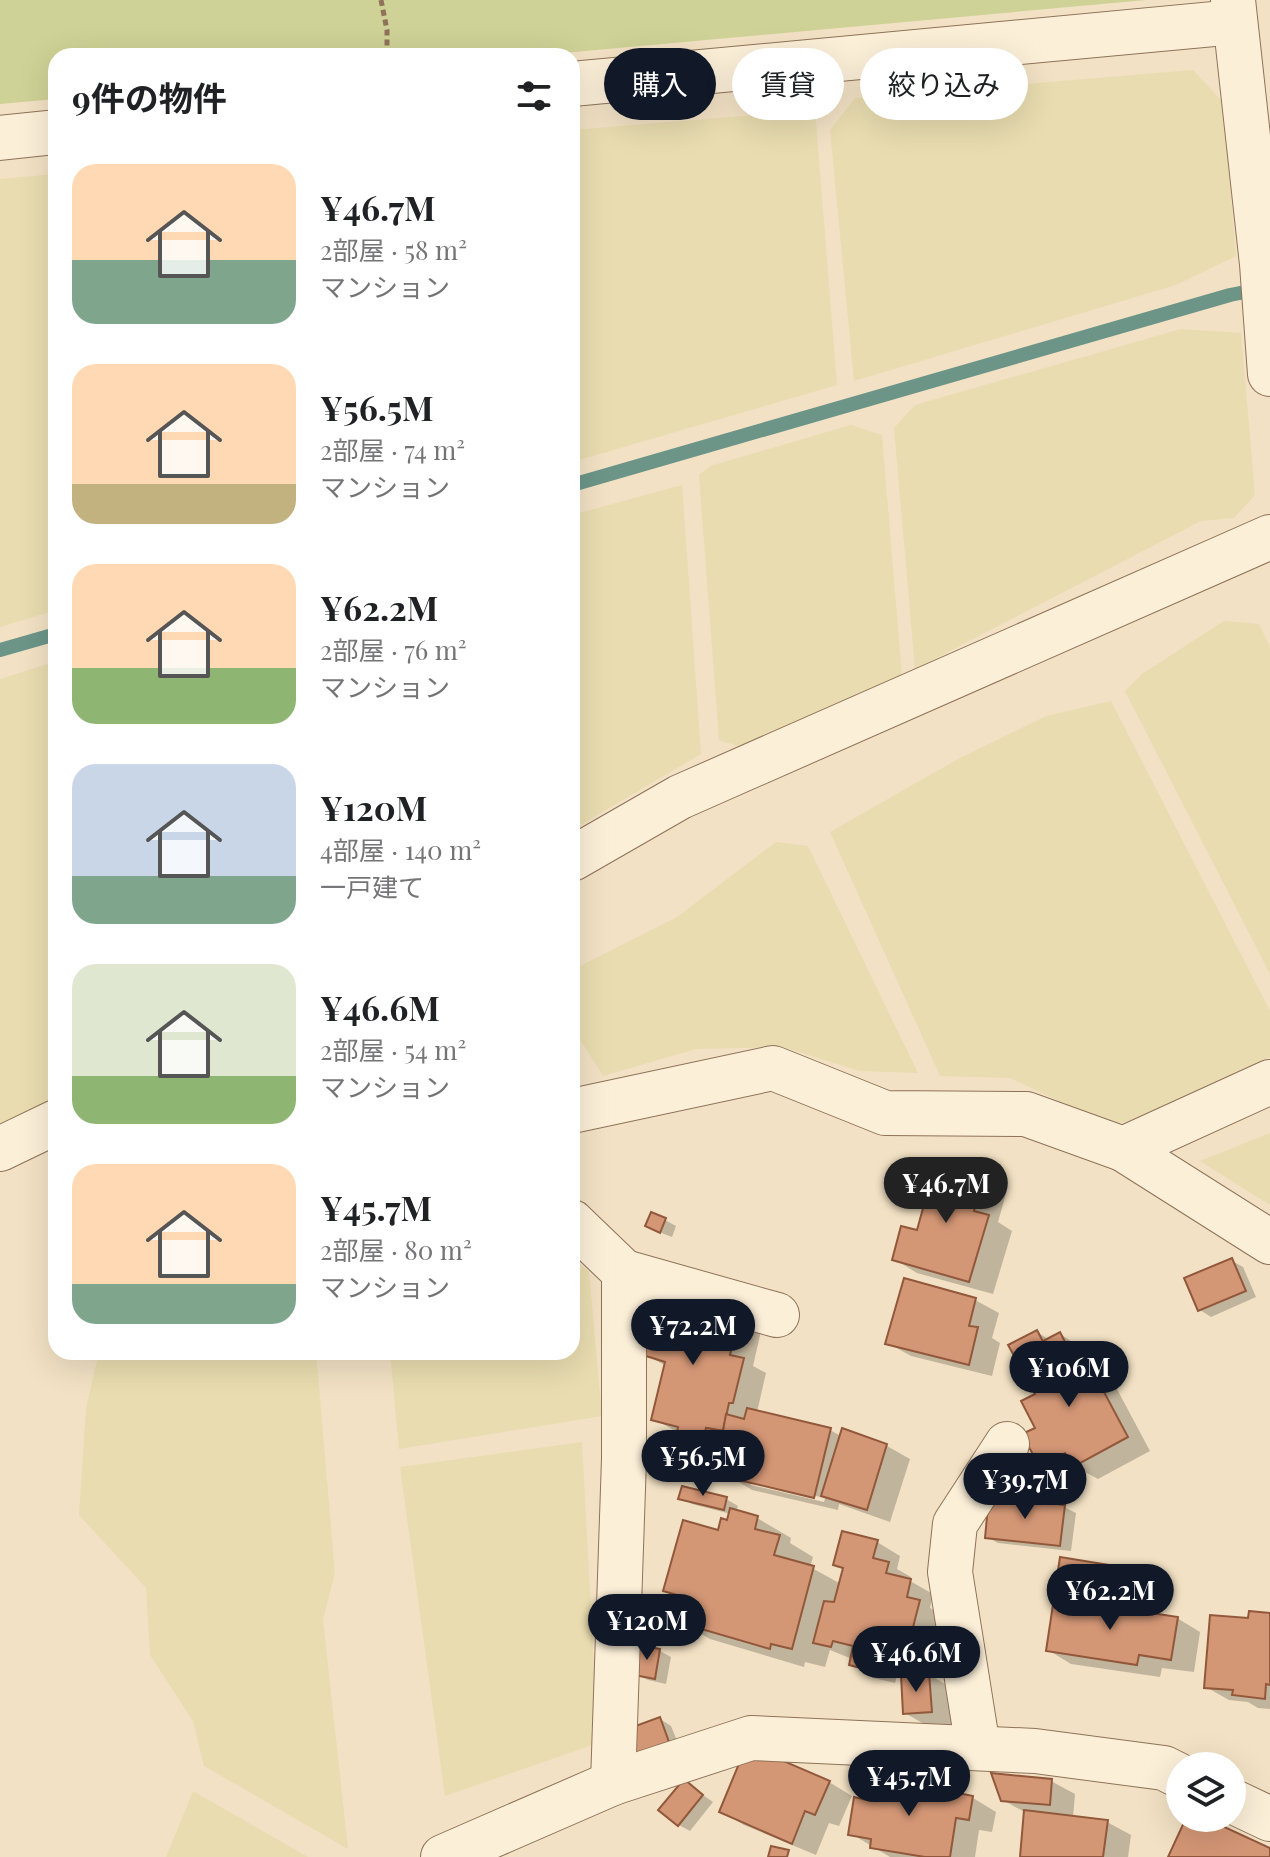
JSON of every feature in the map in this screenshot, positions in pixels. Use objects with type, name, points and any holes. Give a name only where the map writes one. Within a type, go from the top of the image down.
[{"type":"street","points":[[580,83],[1234,11],[1264,284],[1270,374]]},
{"type":"street","points":[[0,138],[48,133]]},
{"type":"street","points":[[580,854],[680,797],[1270,537]]},
{"type":"street","points":[[580,1109],[773,1068],[885,1113],[1026,1114],[1123,1149],[1270,1242]]},
{"type":"street","points":[[1123,1149],[1270,1082]]},
{"type":"street","points":[[0,1149],[48,1126]]},
{"type":"street","points":[[580,1230],[624,1272],[777,1315]]},
{"type":"street","points":[[613,1783],[624,1459],[624,1272]]},
{"type":"street","points":[[978,1748],[950,1572],[955,1524],[1007,1444]]},
{"type":"street","points":[[443,1857],[613,1783],[751,1738],[1035,1751],[1166,1769]]},
{"type":"street","points":[[1246,1808],[1270,1819]]},
{"type":"path","points":[[381,0],[387,48]]},
{"type":"shaded area","points":[[1193,70],[1223,102],[1236,256],[1176,285],[854,381],[830,130],[838,120],[844,120],[844,112],[855,98],[860,98],[860,120],[1028,120],[1028,84]]},
{"type":"shaded area","points":[[732,117],[732,120],[816,120],[837,385],[580,460],[580,129]]},
{"type":"shaded area","points":[[48,175],[48,612],[0,627],[0,179]]},
{"type":"shaded area","points":[[1181,329],[1241,333],[1255,495],[1234,518],[1201,521],[915,669],[894,428],[915,405]]},
{"type":"shaded area","points":[[851,425],[882,435],[902,677],[744,748],[719,740],[699,475],[710,466]]},
{"type":"shaded area","points":[[682,485],[701,754],[580,825],[580,513]]},
{"type":"shaded area","points":[[1224,621],[1259,624],[1270,647],[1270,974],[1125,691],[1142,674]]},
{"type":"shaded area","points":[[48,664],[48,1110],[0,1132],[0,679]]},
{"type":"shaded area","points":[[1111,701],[1270,1011],[1270,1057],[1161,1115],[1109,1125],[1010,1078],[940,1076],[830,832],[958,759],[1046,716]]},
{"type":"shaded area","points":[[776,842],[808,846],[918,1073],[860,1071],[782,1047],[696,1049],[603,1076],[580,1040],[580,966],[677,917]]},
{"type":"shaded area","points":[[1270,1133],[1270,1205],[1200,1161]]},
{"type":"shaded area","points":[[580,1265],[589,1272],[602,1416],[399,1449],[391,1360],[580,1360]]},
{"type":"shaded area","points":[[97,1360],[317,1360],[335,1573],[323,1620],[348,1849],[204,1766],[193,1721],[150,1655],[146,1588],[79,1515],[86,1408]]},
{"type":"shaded area","points":[[582,1442],[598,1743],[445,1796],[400,1467]]},
{"type":"shaded area","points":[[193,1791],[308,1857],[166,1857]]},
{"type":"green space","points":[[0,0],[1146,0],[580,51],[580,48],[48,48],[48,100],[0,104]]},
{"type":"building","points":[[936,1161],[985,1175],[974,1211],[989,1215],[969,1282],[892,1260],[901,1226],[917,1230]]},
{"type":"building","points":[[651,1212],[666,1218],[660,1233],[645,1226]]},
{"type":"building","points":[[1232,1258],[1246,1291],[1198,1311],[1184,1278]]},
{"type":"building","points":[[904,1278],[976,1298],[969,1326],[978,1327],[969,1365],[885,1344]]},
{"type":"building","points":[[654,1299],[739,1316],[730,1355],[744,1358],[733,1403],[729,1403],[723,1431],[706,1428],[703,1445],[676,1438],[678,1427],[651,1420],[665,1362],[643,1355]]},
{"type":"building","points":[[1037,1330],[1055,1365],[1027,1379],[1008,1345]]},
{"type":"building","points":[[1060,1332],[1069,1350],[1079,1345],[1128,1437],[1073,1467],[1065,1453],[1039,1466],[1022,1434],[1035,1428],[1021,1401],[1035,1394],[1027,1379],[1055,1365],[1043,1341]]},
{"type":"building","points":[[747,1408],[831,1428],[814,1498],[726,1477],[733,1452],[703,1445],[706,1428],[723,1431],[726,1414],[744,1419]]},
{"type":"building","points":[[842,1428],[887,1444],[867,1510],[821,1496]]},
{"type":"building","points":[[682,1486],[727,1497],[724,1510],[678,1499]]},
{"type":"building","points":[[989,1496],[1065,1505],[1060,1546],[985,1538]]},
{"type":"building","points":[[730,1508],[758,1516],[755,1529],[780,1535],[774,1555],[814,1566],[792,1649],[771,1644],[770,1649],[674,1621],[677,1595],[663,1591],[683,1520],[718,1530],[721,1518],[727,1520]]},
{"type":"building","points":[[842,1531],[878,1540],[873,1558],[889,1562],[886,1573],[911,1579],[907,1597],[920,1600],[903,1666],[875,1660],[872,1671],[849,1665],[853,1646],[833,1641],[831,1647],[813,1643],[824,1601],[834,1602],[843,1568],[833,1565]]},
{"type":"building","points":[[1060,1557],[1128,1568],[1122,1608],[1054,1598]]},
{"type":"building","points":[[1054,1598],[1178,1617],[1171,1660],[1139,1655],[1137,1665],[1046,1651]]},
{"type":"building","points":[[1249,1611],[1270,1613],[1270,1685],[1266,1684],[1265,1699],[1232,1695],[1233,1690],[1204,1688],[1210,1615],[1248,1618]]},
{"type":"building","points":[[640,1645],[660,1649],[655,1679],[634,1675]]},
{"type":"building","points":[[929,1673],[932,1712],[903,1714],[901,1675]]},
{"type":"building","points":[[660,1717],[669,1742],[628,1757],[619,1732]]},
{"type":"building","points":[[758,1750],[830,1781],[815,1815],[805,1811],[792,1844],[719,1812],[743,1754]]},
{"type":"building","points":[[991,1773],[1052,1779],[1050,1805],[1001,1801]]},
{"type":"building","points":[[876,1776],[973,1796],[969,1820],[956,1818],[950,1857],[925,1857],[870,1848],[871,1839],[848,1835],[854,1797],[871,1801]]},
{"type":"building","points":[[684,1779],[703,1795],[678,1826],[658,1810]]},
{"type":"building","points":[[1024,1810],[1108,1820],[1103,1857],[1020,1857]]},
{"type":"building","points":[[1180,1832],[1235,1832],[1270,1848],[1270,1857],[1168,1857]]},
{"type":"building","points":[[771,1846],[789,1850],[787,1857],[768,1857]]},
{"type":"waterway","points":[[580,483],[1230,295],[1260,289]]},
{"type":"waterway","points":[[0,650],[48,636]]}]
